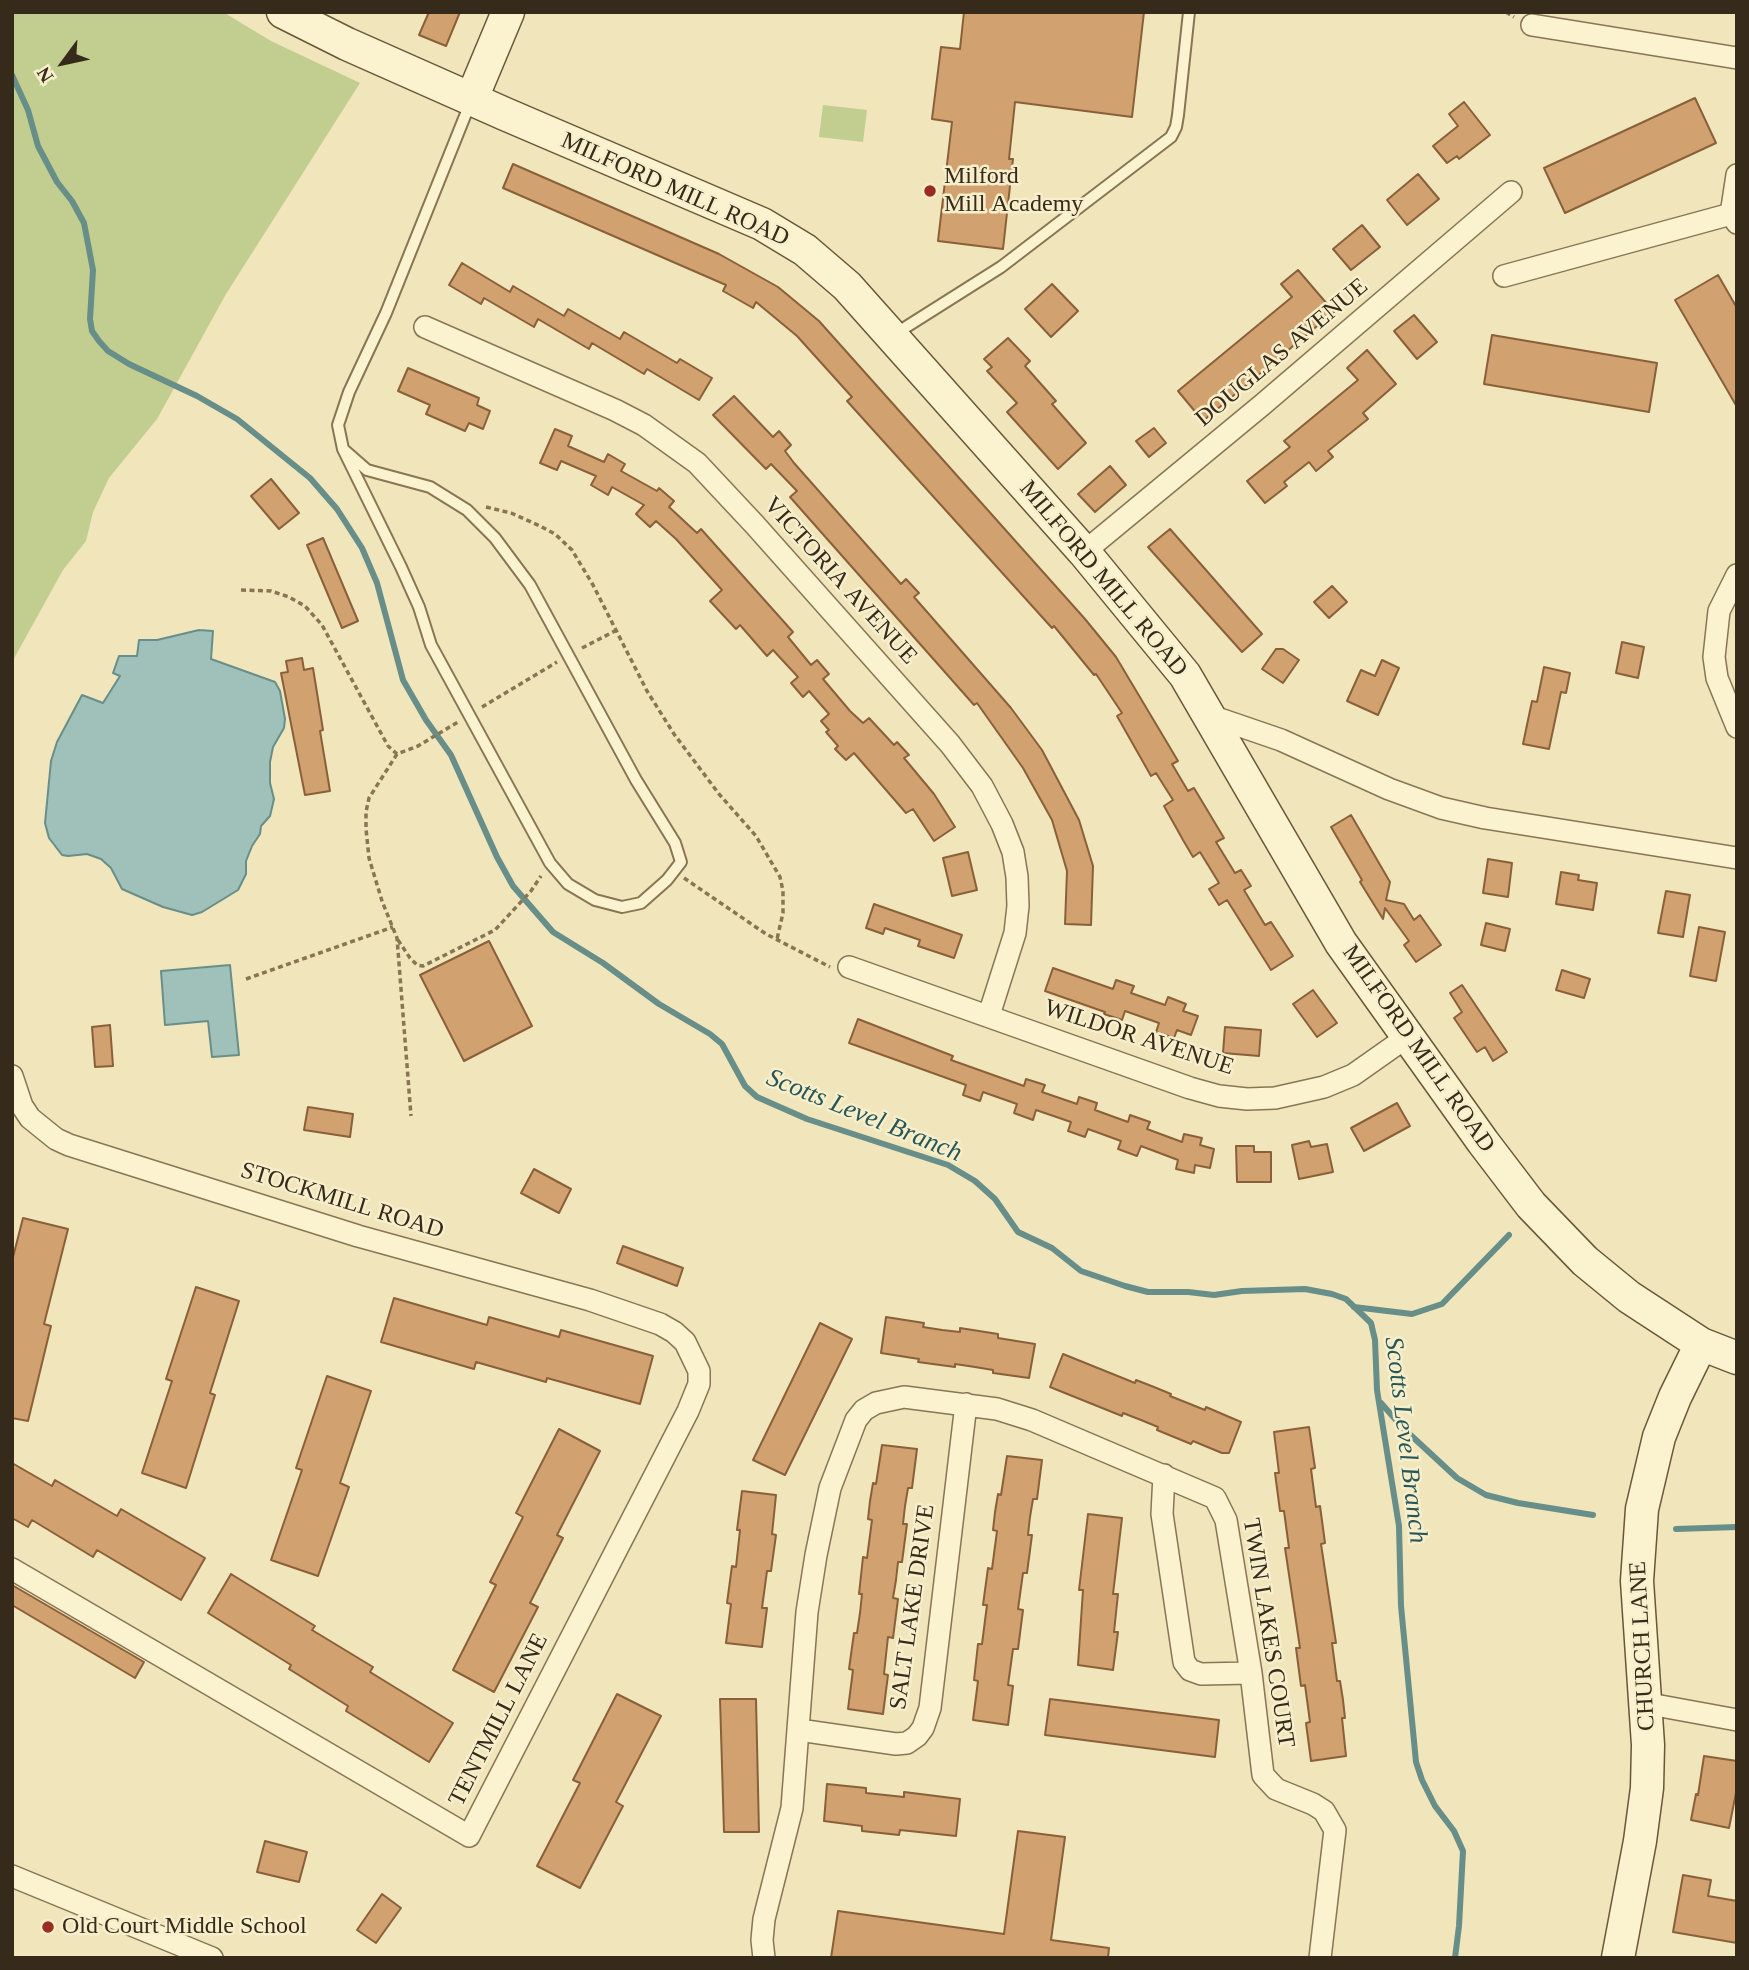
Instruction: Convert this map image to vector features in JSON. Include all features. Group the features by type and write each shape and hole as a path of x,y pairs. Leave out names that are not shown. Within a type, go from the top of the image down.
{"main road":[{"name":"MILFORD MILL ROAD","path":"283,12 347,44 762,224 805,250 847,286 1084,552 1185,675 1341,943 1499,1163 1558,1236 1618,1288 1701,1343 1737,1358"},
{"path":"472,98 508,12"},
{"name":"CHURCH LANE","path":"1618,1958 1640,1842 1647,1788 1648,1745 1637,1581 1642,1509 1659,1437 1701,1343"}],"street":[{"path":"1532,25 1737,58"},
{"path":"1504,276 1734,219 1737,175"},
{"name":"DOUGLAS AVENUE","path":"1084,552 1262,405 1511,192"},
{"name":"VICTORIA AVENUE","path":"425,327 615,410 644,425 697,463 950,744 982,786 1002,824 1013,852 1017,877 1015,933 989,1015"},
{"path":"1737,575 1719,611 1714,657 1717,678 1737,727"},
{"path":"1211,716 1281,740 1389,789 1441,808 1485,818 1737,858"},
{"name":"WILDOR AVENUE","path":"849,967 1219,1096 1275,1098 1324,1087 1353,1075 1407,1037"},
{"name":"STOCKMILL ROAD","path":"12,1076 22,1106 30,1118 56,1139 69,1145 358,1236 590,1300 660,1324 685,1342"},
{"name":"TENTMILL LANE","path":"12,1569 469,1836 688,1411 699,1384 699,1371 685,1342"},
{"name":"TWIN LAKES COURT","path":"764,1958 764,1919 792,1808 807,1612 830,1488 856,1420 864,1410 904,1397 997,1409 1032,1420 1215,1498 1226,1520 1251,1672 1263,1775 1276,1789 1324,1811 1335,1830 1320,1958"},
{"name":"SALT LAKE DRIVE","path":"799,1730 896,1744 907,1743 923,1728 930,1708 965,1404"},
{"path":"1164,1475 1163,1514 1184,1662 1190,1670 1201,1674 1251,1672"},
{"path":"1644,1703 1737,1720"},
{"path":"12,1876 212,1958"}],"lane":[{"path":"892,335 1001,267 1171,137 1176,127 1189,12"},
{"path":"344,449 368,470 430,486 467,510 495,538 530,585 636,780 675,843 681,862 641,903 622,907 595,900 568,884 550,863 432,645 419,607 344,449 338,425 349,392 386,313 472,98"}],"path":[{"path":"467,510 489,507 511,513 555,534 572,550 674,734 702,773 756,836 780,877 783,913 777,939"},
{"path":"241,590 271,591 304,606 322,625 388,746 397,754"},
{"path":"531,891 495,930 424,966 417,965 397,938 369,858 366,813 369,798 397,754 425,742 567,656 615,631"},
{"path":"674,872 777,939 827,967 849,967"},
{"path":"246,979 393,928"},
{"path":"397,938 411,1116"}],"green space":[{"path":"12,12 223,12 271,41 360,83 226,294 157,419 109,478 93,512 86,541 63,570 12,662"},
{"path":"823,105 867,110 863,142 819,137"}],"water":[{"path":"199,630 213,631 211,659 275,682 280,691 285,719 284,728 273,747 270,762 270,783 274,799 270,816 261,826 260,834 252,846 246,861 246,874 238,890 202,912 192,915 163,907 122,889 111,868 101,859 87,854 62,855 49,838 45,823 51,761 57,742 82,695 103,703 120,676 113,673 119,656 137,656 139,640 157,640"},
{"path":"230,965 239,1055 212,1057 208,1021 165,1025 161,971"}],"building":[{"path":"429,12 460,12 446,46 419,35"},
{"path":"964,12 1144,12 1132,117 1015,102 1009,159 1013,159 1003,249 938,241 952,122 932,119 941,47 960,49"},
{"path":"1695,98 1716,143 1565,213 1544,168"},
{"path":"1464,102 1490,135 1459,159 1457,156 1447,163 1433,146 1458,126 1449,114"},
{"path":"513,164 719,254 778,287 819,321 1116,657 1178,761 1172,764 1188,791 1194,788 1224,838 1216,842 1235,873 1241,870 1251,886 1244,890 1265,925 1271,922 1293,956 1271,970 1227,900 1219,905 1209,889 1219,883 1200,852 1193,857 1164,806 1173,800 1156,773 1151,776 1117,716 1122,713 1096,674 1094,675 1054,626 1052,628 847,401 852,397 797,336 756,302 753,308 723,291 726,285 503,188"},
{"path":"1418,174 1439,199 1407,225 1387,200"},
{"path":"1362,225 1380,247 1351,270 1333,249"},
{"path":"462,263 510,292 513,286 564,316 568,309 620,339 624,332 677,363 680,359 712,378 699,400 647,369 644,374 592,343 589,349 538,319 534,327 484,298 481,304 449,285"},
{"path":"1298,270 1334,312 1203,421 1178,391 1292,297 1281,284"},
{"path":"1718,275 1737,308 1737,407 1675,300"},
{"path":"1052,284 1078,311 1051,337 1025,309"},
{"path":"1414,315 1437,342 1417,359 1394,331"},
{"path":"1492,335 1657,363 1649,412 1484,384"},
{"path":"1008,338 1030,361 1025,366 1056,401 1052,404 1086,443 1058,469 1007,412 1017,403 987,371 992,367 984,359"},
{"path":"1367,350 1396,384 1363,413 1368,419 1328,451 1333,457 1316,471 1309,462 1284,482 1287,486 1265,503 1247,481 1290,447 1284,441 1358,380 1347,368"},
{"path":"408,368 479,398 477,405 490,411 483,429 469,423 465,431 426,414 430,405 398,391"},
{"path":"734,396 773,437 779,431 791,445 785,451 794,463 901,584 906,579 919,593 914,597 1011,708 1042,750 1079,820 1093,866 1091,925 1065,924 1067,871 1052,820 1023,768 977,703 974,705 790,497 797,491 771,464 766,469 713,415"},
{"path":"1154,428 1166,443 1149,457 1136,441"},
{"path":"555,429 572,436 568,446 604,462 608,454 625,464 621,471 657,491 659,488 674,501 669,507 697,533 701,529 793,632 788,637 811,665 817,660 829,674 823,679 850,711 863,723 869,718 894,745 897,742 909,755 904,758 934,794 955,827 934,841 913,809 906,813 854,753 846,760 835,749 838,746 821,721 829,714 809,691 803,697 791,683 798,677 773,650 767,656 740,625 736,629 710,601 722,590 656,521 650,527 636,514 644,505 612,487 608,495 591,485 596,476 561,461 557,470 540,463"},
{"path":"1110,466 1126,485 1095,512 1078,494"},
{"path":"271,479 299,513 279,529 251,496"},
{"path":"1170,529 1262,634 1242,652 1148,547"},
{"path":"323,538 358,621 342,628 307,545"},
{"path":"1332,586 1347,602 1329,618 1314,602"},
{"path":"1622,642 1644,647 1638,678 1616,673"},
{"path":"1276,649 1283,649 1299,660 1283,683 1262,669"},
{"path":"302,658 304,670 313,668 330,791 305,795 281,673 288,672 286,661"},
{"path":"1382,660 1399,668 1378,715 1347,701 1361,670 1375,676"},
{"path":"1544,667 1570,673 1566,693 1561,692 1549,749 1523,744 1532,701 1537,702"},
{"path":"1351,815 1390,882 1386,900 1404,904 1414,920 1420,915 1441,945 1416,962 1404,945 1409,941 1385,908 1383,919 1331,827"},
{"path":"968,852 977,890 952,896 943,858"},
{"path":"1488,859 1512,863 1508,897 1483,893"},
{"path":"1561,872 1579,875 1578,880 1597,883 1593,910 1556,904"},
{"path":"1666,891 1690,895 1683,937 1658,933"},
{"path":"874,904 962,935 954,958 918,946 920,940 885,928 883,934 866,928"},
{"path":"1486,923 1510,929 1505,951 1481,945"},
{"path":"1699,927 1725,932 1716,981 1690,976"},
{"path":"489,941 532,1026 464,1061 420,975"},
{"path":"1053,968 1113,989 1116,980 1134,986 1131,993 1165,1005 1168,997 1186,1004 1183,1011 1198,1016 1191,1035 1177,1030 1174,1038 1156,1032 1159,1023 1125,1011 1122,1020 1045,991"},
{"path":"1562,970 1590,979 1584,998 1556,990"},
{"path":"1462,985 1507,1052 1493,1061 1485,1047 1477,1052 1454,1018 1462,1012 1450,993"},
{"path":"1313,990 1337,1023 1317,1037 1293,1004"},
{"path":"858,1019 953,1056 951,1060 1024,1086 1026,1079 1045,1085 1042,1092 1077,1104 1079,1097 1097,1103 1095,1110 1128,1122 1130,1115 1150,1122 1147,1129 1182,1142 1184,1134 1202,1138 1200,1145 1214,1149 1210,1168 1195,1165 1194,1173 1176,1169 1178,1160 1141,1146 1137,1156 1118,1149 1121,1141 1088,1129 1085,1137 1068,1131 1071,1122 1036,1110 1033,1120 1014,1113 1017,1104 983,1092 980,1101 963,1095 966,1085 849,1043"},
{"path":"110,1025 113,1066 95,1067 92,1027"},
{"path":"1225,1027 1261,1030 1259,1056 1223,1053"},
{"path":"1397,1103 1410,1126 1364,1151 1351,1128"},
{"path":"308,1107 353,1114 350,1137 304,1130"},
{"path":"1309,1141 1311,1147 1327,1144 1333,1172 1299,1179 1292,1145"},
{"path":"1236,1146 1254,1146 1254,1152 1271,1152 1271,1182 1237,1182"},
{"path":"534,1169 571,1189 559,1213 521,1193"},
{"path":"23,1218 68,1229 44,1324 51,1326 28,1421 12,1418 12,1261"},
{"path":"623,1246 683,1268 677,1286 617,1263"},
{"path":"196,1287 239,1301 210,1393 215,1395 186,1488 142,1473 172,1381 166,1379"},
{"path":"394,1298 487,1325 489,1317 559,1337 561,1330 653,1356 640,1404 547,1378 546,1382 476,1362 474,1369 381,1342"},
{"path":"886,1317 924,1323 923,1327 960,1332 960,1328 998,1334 998,1338 1035,1344 1029,1378 955,1364 955,1367 918,1362 919,1359 881,1353"},
{"path":"820,1323 852,1339 785,1475 753,1460"},
{"path":"1063,1354 1241,1422 1229,1453 1222,1453 1193,1441 1191,1444 1141,1420 1123,1413 1122,1416 1050,1387"},
{"path":"327,1376 371,1391 340,1483 349,1487 318,1576 271,1560 302,1470 296,1468"},
{"path":"1309,1427 1315,1468 1311,1469 1316,1507 1320,1506 1325,1543 1321,1544 1336,1643 1332,1643 1337,1681 1340,1681 1343,1700 1346,1756 1311,1761 1306,1723 1310,1722 1305,1685 1301,1686 1296,1648 1300,1648 1285,1548 1289,1548 1275,1473 1279,1473 1274,1432"},
{"path":"559,1429 600,1451 557,1535 563,1538 530,1603 538,1607 494,1692 453,1670 496,1585 490,1582 523,1517 516,1513"},
{"path":"882,1445 917,1449 912,1488 908,1488 905,1506 903,1524 907,1524 902,1562 898,1562 893,1598 898,1599 893,1638 888,1637 884,1674 888,1675 883,1714 848,1709 853,1670 849,1669 860,1613 863,1557 867,1558 872,1520 868,1519 870,1501 873,1483 876,1484"},
{"path":"1007,1456 1042,1460 1037,1499 1033,1499 1030,1517 1028,1535 1032,1535 1027,1573 1023,1573 1018,1609 1023,1610 1018,1649 1013,1649 1008,1685 1013,1686 1008,1725 973,1720 978,1681 974,1680 978,1644 982,1644 987,1605 983,1605 988,1568 992,1569 997,1531 993,1530 995,1512 998,1494 1001,1495"},
{"path":"12,1463 52,1486 55,1480 117,1516 121,1509 205,1558 181,1600 97,1550 93,1557 32,1520 28,1527 12,1518"},
{"path":"742,1491 776,1495 772,1534 776,1535 762,1608 767,1608 762,1647 726,1643 731,1604 727,1603 732,1566 736,1567"},
{"path":"1088,1514 1122,1518 1113,1594 1118,1594 1114,1632 1118,1632 1113,1670 1078,1665 1083,1590 1079,1590"},
{"path":"231,1574 315,1626 312,1630 373,1667 370,1672 453,1723 429,1762 346,1711 348,1706 289,1669 291,1665 208,1613"},
{"path":"12,1585 144,1662 135,1678 12,1605"},
{"path":"617,1694 661,1716 616,1802 623,1806 580,1888 537,1866 580,1783 573,1780"},
{"path":"720,1699 756,1699 759,1832 724,1832"},
{"path":"1050,1699 1219,1720 1215,1757 1045,1735"},
{"path":"1704,1756 1737,1761 1737,1788 1729,1828 1691,1820"},
{"path":"827,1784 866,1788 866,1793 904,1797 904,1792 960,1799 956,1836 900,1830 899,1835 862,1831 862,1826 824,1821"},
{"path":"1018,1831 1065,1837 1051,1940 1109,1948 1108,1958 831,1958 838,1911 1004,1934"},
{"path":"265,1841 307,1852 299,1882 257,1872"},
{"path":"1683,1875 1711,1880 1708,1896 1737,1901 1737,1943 1673,1932"},
{"path":"382,1894 401,1908 376,1943 357,1930"}],"waterway":[{"name":"Scotts Level Branch","path":"12,75 28,110 38,146 57,182 84,223 93,270 90,319 92,331 108,351 129,364 197,396 237,419 310,478 337,509 362,548 377,583 403,680 426,720 451,755 513,886 553,932 603,963 659,1004 710,1034 722,1044 745,1086 757,1097 807,1119 948,1165 975,1181 995,1199 1018,1232 1052,1248 1081,1271 1148,1292 1214,1295 1242,1291 1305,1289 1346,1299 1371,1323 1375,1340 1377,1390 1399,1526 1401,1606 1416,1762 1435,1806 1454,1831 1463,1851 1455,1958"},
{"path":"1354,1307 1412,1314 1442,1304 1509,1235"},
{"path":"1381,1403 1403,1428 1457,1478 1486,1495 1593,1515"},
{"path":"1676,1529 1737,1527"}],"place":[{"name":"Milford Mill Academy","path":"930,191"},
{"name":"Old Court Middle School","path":"48,1927"}]}
